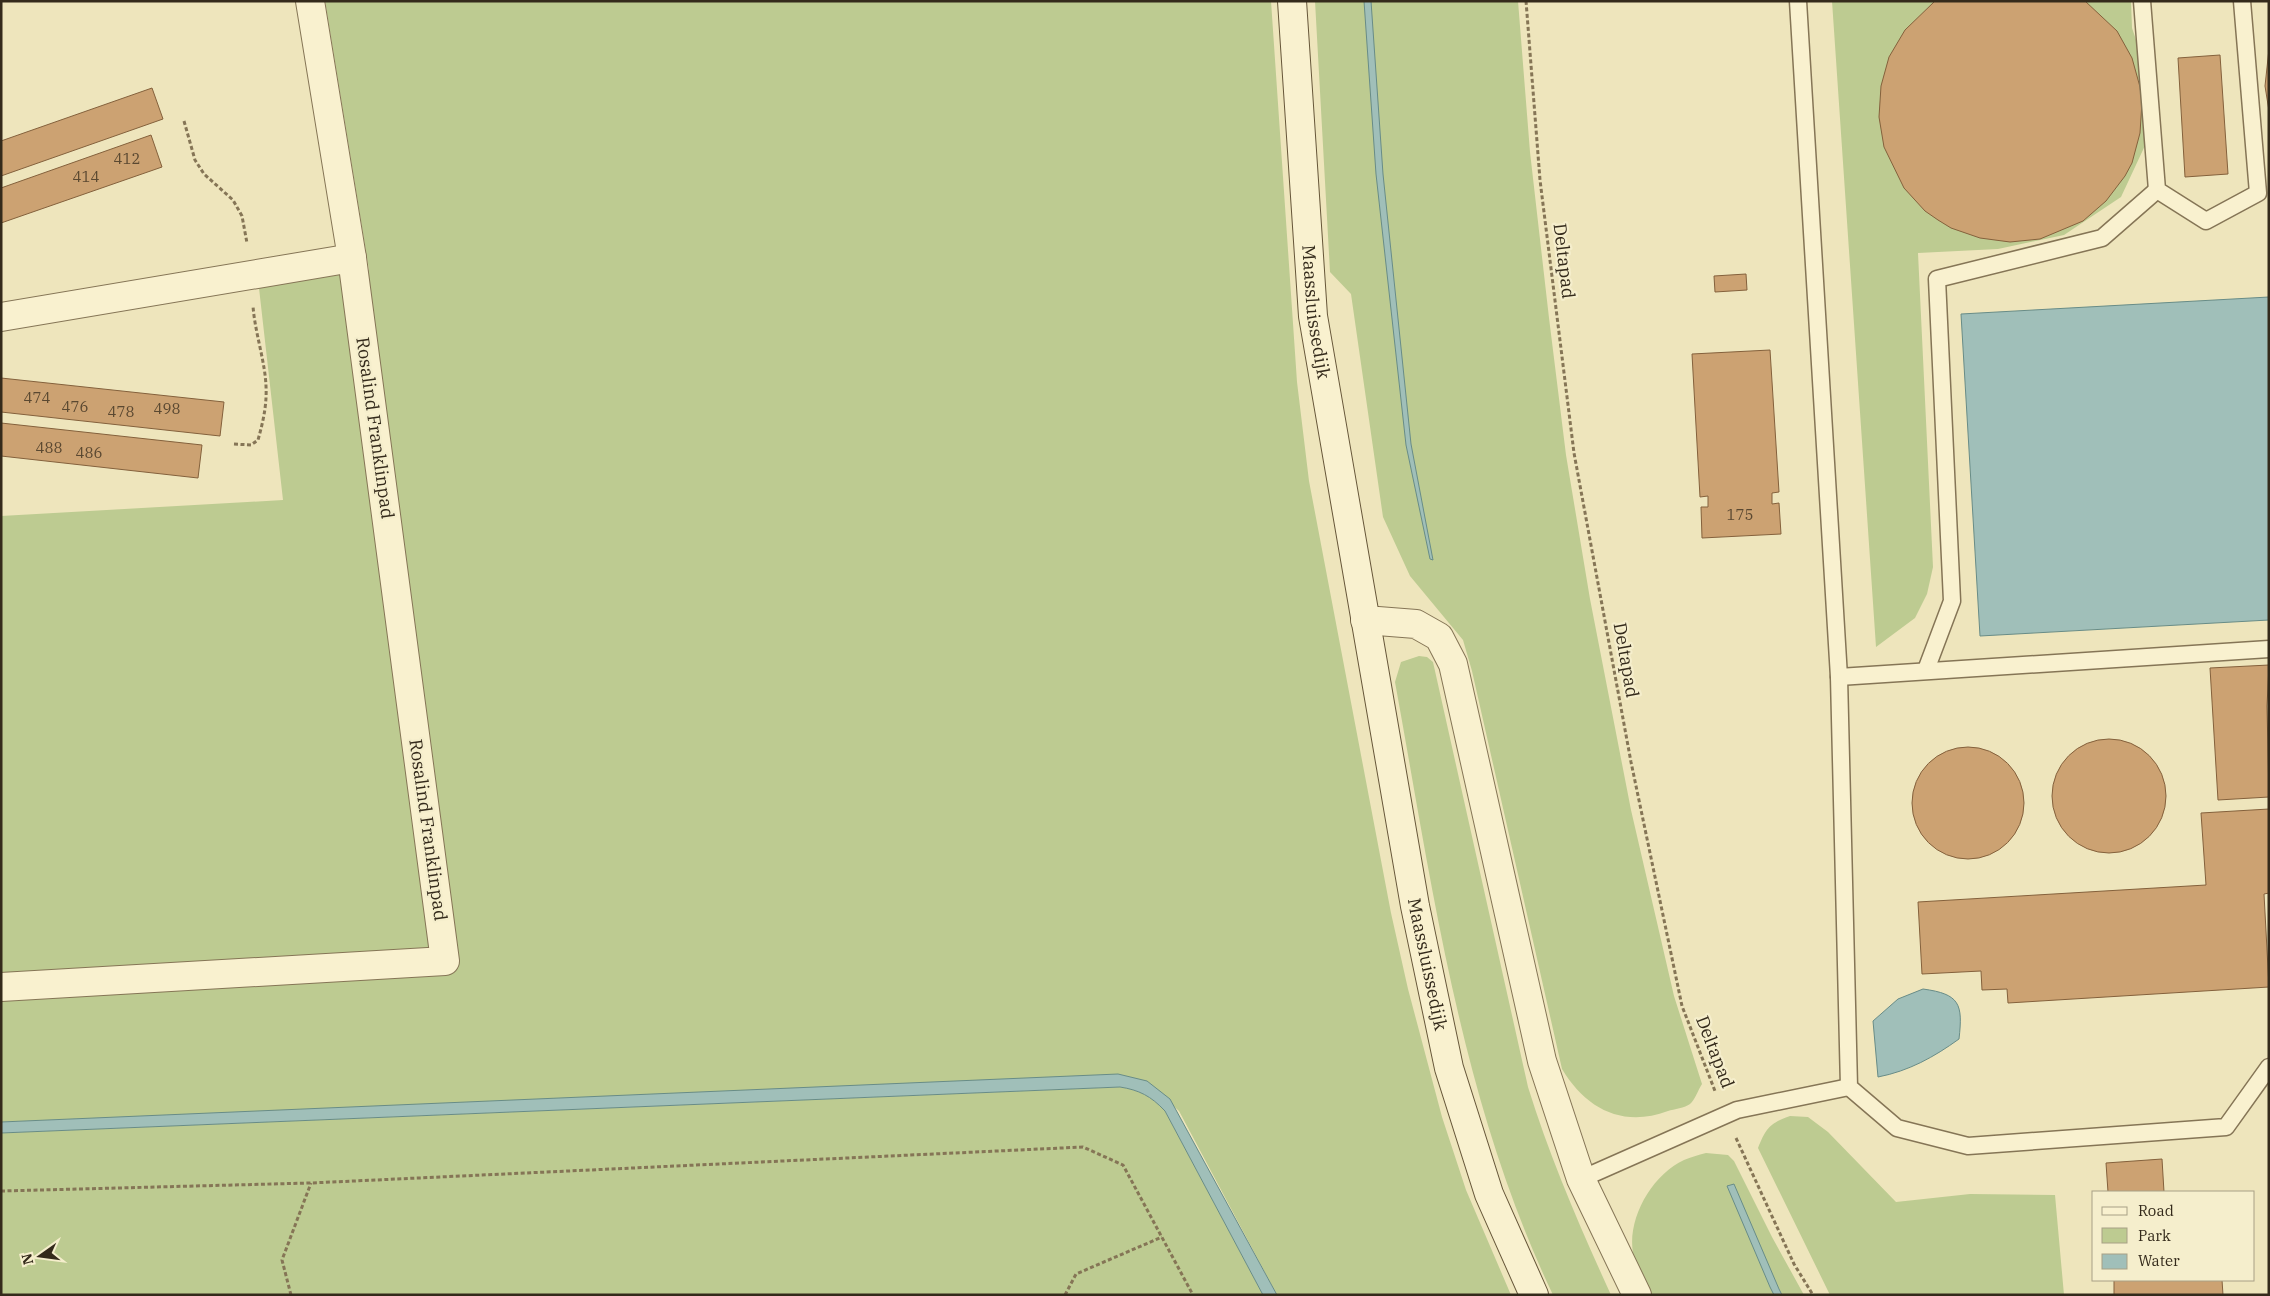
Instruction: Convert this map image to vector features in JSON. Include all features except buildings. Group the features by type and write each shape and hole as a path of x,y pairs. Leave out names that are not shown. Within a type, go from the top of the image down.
{"street":[{"name":"Rosalind Franklinpad","path":"1,987 445,961 352,258 310,1"},
{"name":"Maassluissedijk","path":"1292,1 1313,316 1415,906 1449,1068 1489,1194 1534,1295"},
{"path":"1,317 352,258"},
{"path":"1365,620 1416,624 1439,637 1453,664 1542,1061 1581,1179 1637,1295"}],"lane":[{"path":"1798,1 1840,677 1849,1087 1897,1128 1968,1146 2226,1127 2269,1067"},
{"path":"2142,1 2157,190"},
{"path":"2157,190 2206,221 2264,195 2242,1"},
{"path":"1926,670 1952,601 1937,279 2102,238 2157,190"},
{"path":"1840,677 2269,648"},
{"path":"1581,1179 1731,1113 1849,1087"}],"path":[{"name":"Deltapad","path":"1526,1 1540,180 1574,453 1631,762 1682,1006 1731,1113 1794,1264 1813,1295"},
{"path":"1,1191 311,1183 1083,1147 1123,1165 1193,1295"},
{"path":"291,1295 282,1260 311,1183"},
{"path":"1065,1295 1076,1274 1162,1237"}],"green space":[{"path":"325,1 1271,1 1297,382 1309,481 1391,913 1408,989 1442,1117 1466,1190 1511,1295 1277,1295 1179,1111 1147,1081 1,1122 1,516 283,500 259,288 369,270"},
{"path":"1315,1 1518,1 1530,152 1566,455 1590,599 1631,810 1674,996 1702,1084 1692,1102 1685,1106 1652,1116 1621,1116 1594,1104 1582,1095 1562,1069 1472,671 1463,640 1410,576 1383,517 1351,294 1330,272"},
{"path":"1832,1 2131,1 2132,28 2151,84 2149,137 2121,197 2064,235 1998,249 1918,253 1933,567 1927,594 1915,618 1876,647"},
{"path":"1419,656 1427,657 1433,662 1528,1087 1566,1192 1611,1295 1553,1295 1521,1222 1495,1147 1473,1071 1437,916 1395,682 1401,662"},
{"path":"1120,1087 1144,1094 1165,1111 1263,1295 1,1295 1,1133"},
{"path":"1790,1116 1808,1117 1828,1132 1896,1202 1970,1194 2055,1195 2064,1295 1830,1295 1758,1148 1773,1124"},
{"path":"1706,1153 1728,1155 1734,1161 1772,1237 1804,1295 1782,1295 1728,1186 1774,1295 1651,1295 1638,1269 1633,1253 1632,1240 1638,1212 1652,1187 1672,1167 1684,1160"}],"water":[{"path":"1364,1 1371,1 1383,174 1411,444 1433,560 1430,559 1406,445 1376,174"},
{"path":"2269,297 2269,620 1980,636 1961,314"},
{"path":"1923,989 1945,994 1956,1003 1960,1017 1959,1039 1921,1062 1900,1071 1878,1077 1873,1021 1898,999"},
{"path":"1118,1074 1147,1081 1170,1099 1277,1295 1263,1295 1165,1111 1144,1094 1120,1087 1,1133 1,1122"},
{"path":"1734,1184 1782,1295 1774,1295 1770,1287 1727,1186"}]}
